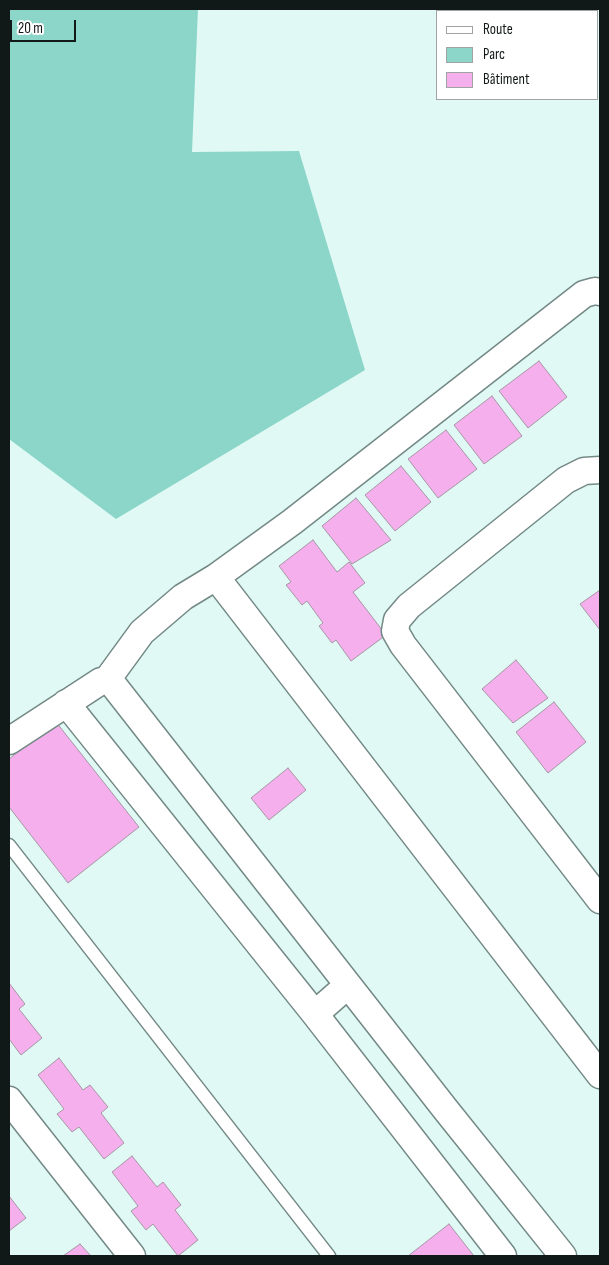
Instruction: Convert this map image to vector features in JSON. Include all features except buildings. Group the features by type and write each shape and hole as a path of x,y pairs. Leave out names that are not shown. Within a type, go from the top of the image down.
{"street":[{"path":"107,680 142,632 183,597 216,577 292,522 584,294 595,291 600,292"},
{"path":"600,470 584,471 566,480 409,606 397,620 395,631 403,645 600,900"},
{"path":"216,577 600,1076"},
{"path":"9,741 100,681 107,680 111,682 446,1110 563,1256"},
{"path":"66,704 315,1014 502,1256"},
{"path":"315,1014 348,985"},
{"path":"9,1100 132,1256"}],"lane":[{"path":"9,845 329,1256"}],"green space":[{"path":"9,9 198,9 192,152 299,151 365,370 116,519 9,439"}]}
